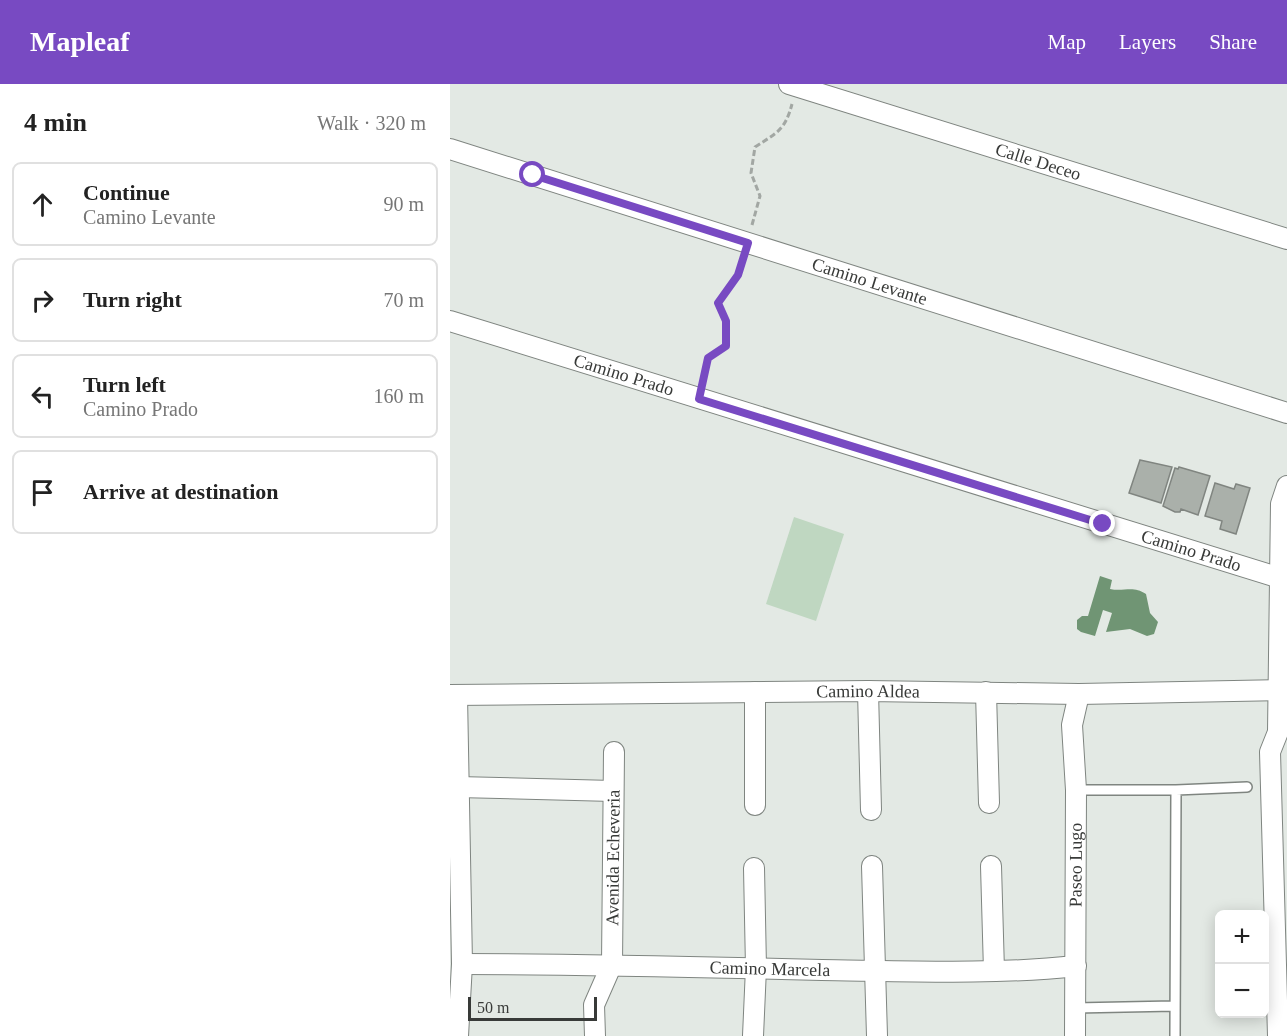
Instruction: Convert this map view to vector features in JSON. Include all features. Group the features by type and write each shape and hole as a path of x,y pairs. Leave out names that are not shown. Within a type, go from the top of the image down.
{"street":[{"name":"Calle Deceo","path":"793,85 1287,239"},
{"name":"Camino Levante","path":"450,149 1287,413"},
{"name":"Camino Prado","path":"450,321 1280,578"},
{"path":"1278,1036 1279,843 1270,752 1283,738 1281,504 1287,486"},
{"name":"Camino Aldea","path":"454,695 868,691 1079,694 1283,690"},
{"path":"868,691 870,810"},
{"path":"754,805 755,692"},
{"path":"986,692 989,803"},
{"name":"Paseo Lugo","path":"1075,1036 1076,790 1072,725 1079,694"},
{"path":"454,695 462,964 458,1036"},
{"name":"Avenida Echeveria","path":"612,964 614,752"},
{"path":"457,787 614,791"},
{"path":"872,866 876,1036"},
{"path":"991,866 994,971"},
{"path":"753,1036 756,968 754,868"},
{"name":"Camino Marcela","path":"462,964 612,964 874,971 994,971 1076,966"},
{"path":"595,1036 594,1005 612,964"}],"lane":[{"path":"1076,790 1247,787"},
{"path":"1175,1036 1176,790"},
{"path":"1075,1008 1174,1006"}],"path":[{"path":"699,399 708,358 726,346 726,321 718,303 738,275 760,196 751,172 755,147 780,131 788,117 793,85"}],"shaded area":[{"path":"794,517 844,534 816,621 766,604"},
{"path":"1100,576 1112,580 1110,589 1133,589 1146,594 1150,613 1158,622 1154,634 1147,636 1130,629 1106,632 1112,613 1103,610 1095,636 1077,629 1077,620 1082,616 1088,616"}],"building":[{"path":"1140,460 1172,467 1161,503 1129,493"},
{"path":"1179,467 1210,476 1198,515 1181,509 1180,512 1175,512 1163,506 1175,468"},
{"path":"1215,483 1234,489 1236,484 1250,488 1236,534 1220,529 1222,521 1205,516"}],"route":[{"path":"533,175 748,243 738,275 718,303 726,321 726,346 708,358 699,399 1103,524"}]}
